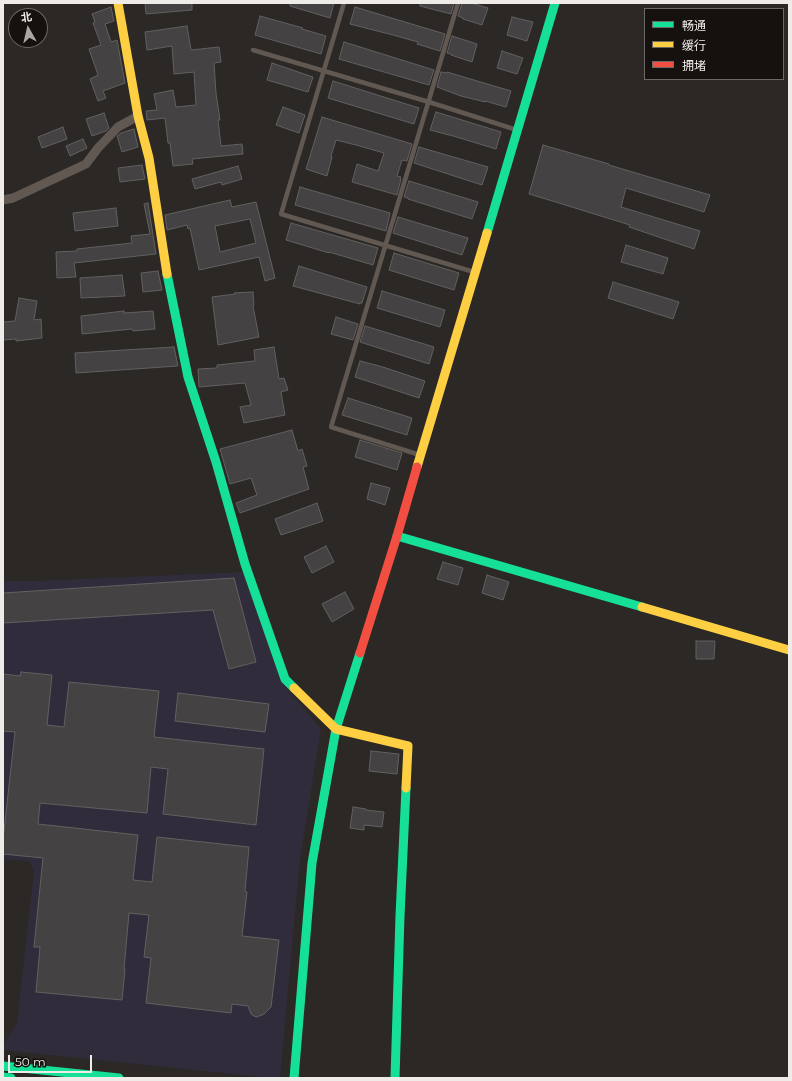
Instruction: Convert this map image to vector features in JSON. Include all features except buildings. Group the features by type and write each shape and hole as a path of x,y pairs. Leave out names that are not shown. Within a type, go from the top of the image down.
{"street":[{"path":"118,3 138,116 150,158 166,272 188,377 216,462 245,564 285,679 336,729 408,746 400,916 395,1078"},
{"path":"294,1078 312,863 336,729 398,536 555,3"},
{"path":"3,200 13,198 86,164 98,148 118,127 138,116"},
{"path":"398,536 789,650"},
{"path":"3,1066 119,1078"},
{"path":"3,1077 11,1078"}],"lane":[{"path":"344,3 281,214 476,273"},
{"path":"421,456 331,427 458,3"},
{"path":"252,50 518,130"}],"shaded area":[{"path":"245,572 280,680 321,729 300,859 280,1078 3,1050 3,1045 17,1023 34,870 29,861 3,859 3,581 36,581"}],"traffic: fast":[{"path":"487,233 555,3"},
{"path":"167,274 188,377 216,462 245,564 285,679 294,688"},
{"path":"397,536 642,607"},
{"path":"294,1078 312,863 336,729 360,653"},
{"path":"395,1078 406,788"},
{"path":"3,1066 119,1078"},
{"path":"3,1077 11,1078"}],"traffic: slow":[{"path":"118,3 138,116 149,158 167,274"},
{"path":"417,467 487,233"},
{"path":"642,607 789,650"},
{"path":"294,688 336,729 408,746 406,788"}],"traffic: jam":[{"path":"360,653 417,467"}]}
